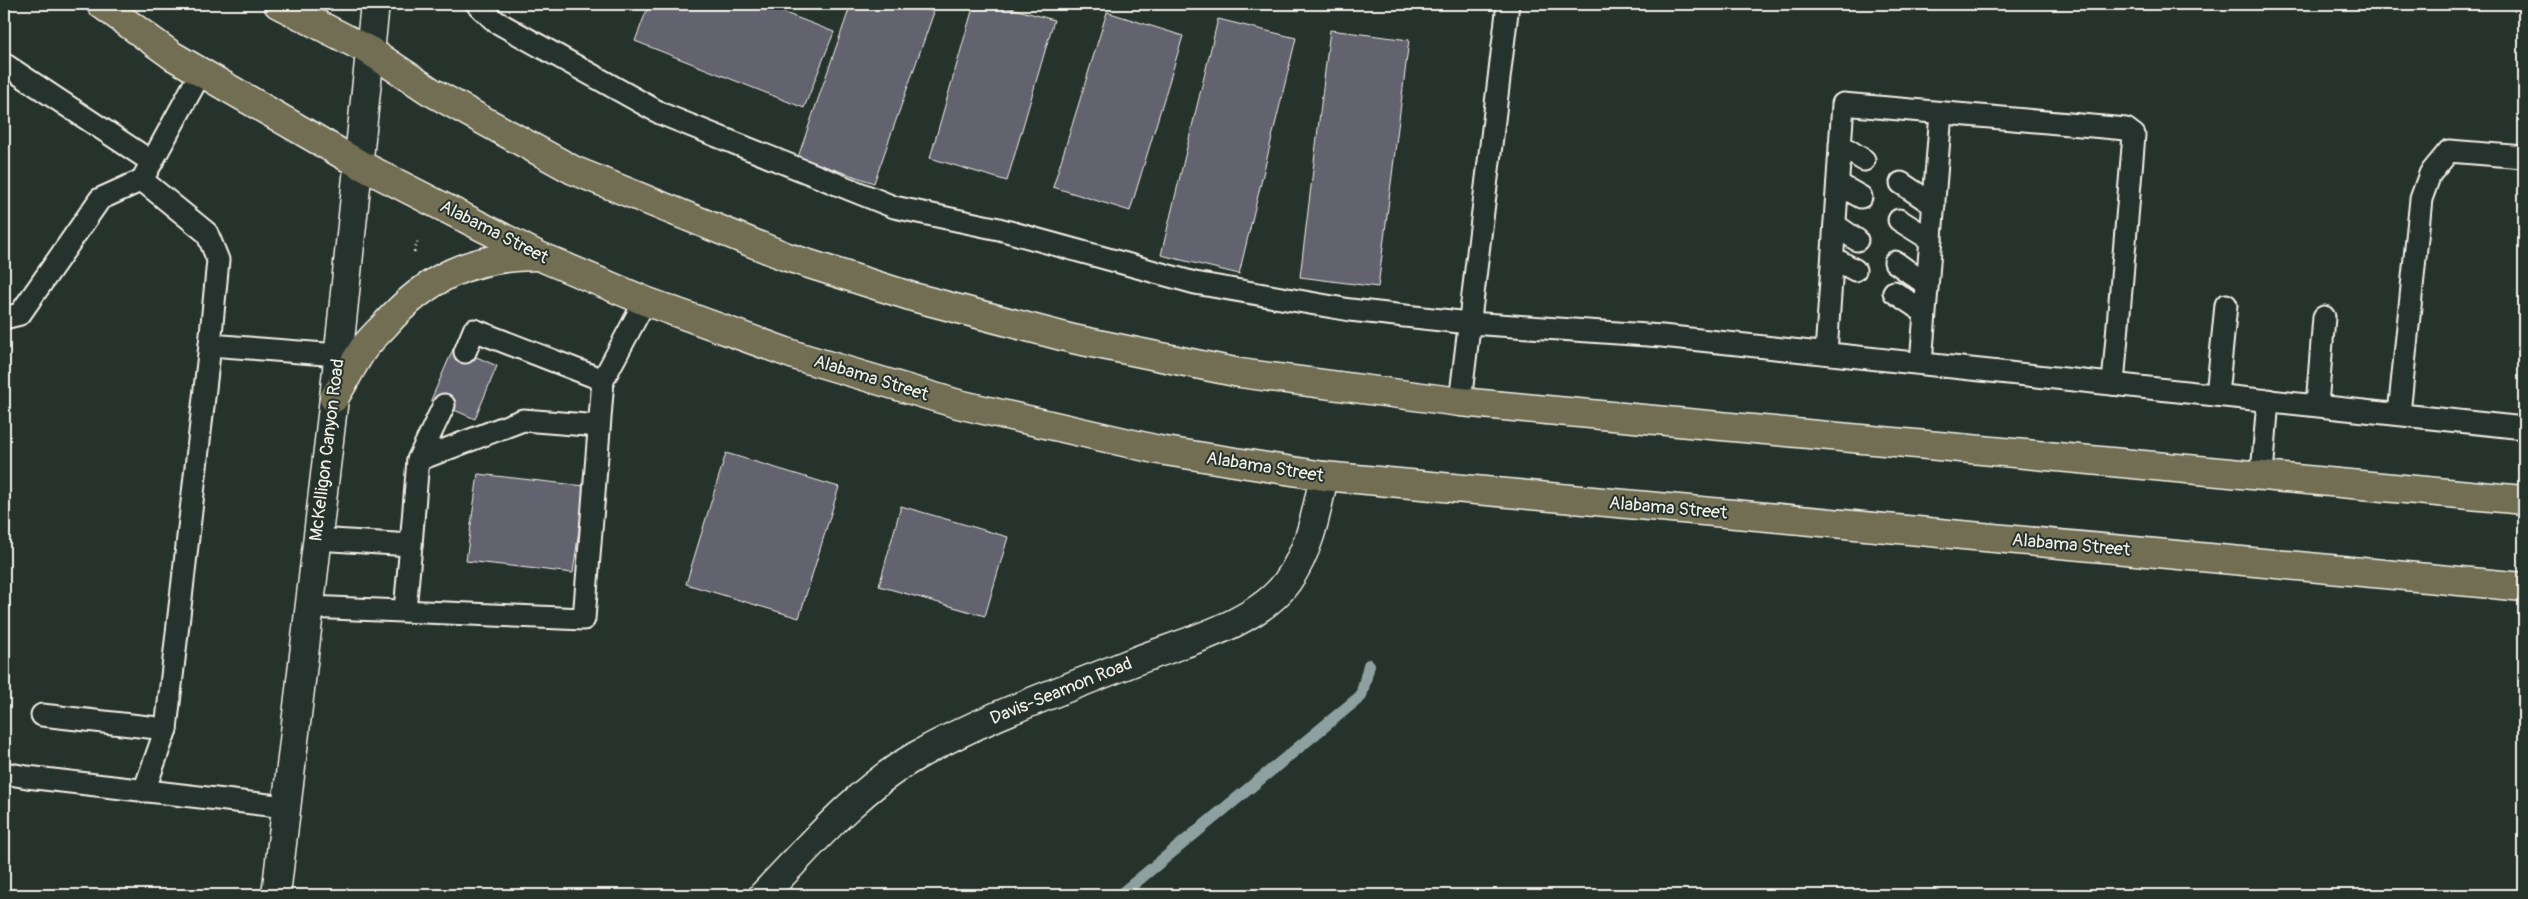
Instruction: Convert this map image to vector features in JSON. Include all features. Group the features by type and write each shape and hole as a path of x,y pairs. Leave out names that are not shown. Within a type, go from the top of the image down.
{"main road":[{"name":"Alabama Street","path":"101,4 173,56 358,164 540,256 645,301 800,357 958,404 1159,450 1324,476 2524,586"},
{"path":"278,4 370,51 430,91 573,170 787,257 913,297 1073,339 1240,373 1460,402 2262,474 2524,500"},
{"path":"334,398 364,348 397,311 430,283 469,265 510,256 540,256"}],"street":[{"name":"McKelligon Canyon Road","path":"276,895 334,398 375,4"},
{"name":"Davis-Seamon Road","path":"763,895 852,803 880,779 916,756 959,733 1013,710 1253,614 1270,601 1286,583 1301,560 1311,536 1324,476"}],"lane":[{"path":"477,4 495,22 662,114 894,207 999,229 1195,283 1350,310 1469,324 1662,336 2524,428"},
{"path":"1460,402 1500,87 1508,4"},
{"path":"4,64 147,171 207,233 218,260 166,729 144,791"},
{"path":"4,318 20,314 100,198 147,171 200,72"},
{"path":"1826,353 1843,104 2126,129 2134,134 2113,384"},
{"path":"1920,363 1941,112"},
{"path":"1840,145 1864,160"},
{"path":"2399,414 2421,199 2430,174 2449,152 2524,157"},
{"path":"1901,183 1934,205"},
{"path":"1838,184 1860,197"},
{"path":"1898,220 1931,240"},
{"path":"1835,225 1857,240"},
{"path":"1832,258 1855,270"},
{"path":"1895,262 1927,285"},
{"path":"1894,292 1924,312"},
{"path":"309,607 584,618 603,380 645,301"},
{"path":"2217,394 2226,305"},
{"path":"2317,405 2324,317"},
{"path":"465,352 474,330 603,380"},
{"path":"210,345 338,355"},
{"path":"2262,474 2268,400"},
{"path":"405,610 418,460 444,405"},
{"path":"418,460 523,420 599,426"},
{"path":"317,539 411,545"},
{"path":"42,715 166,729"},
{"path":"4,773 286,807"}],"building":[{"path":"649,4 762,4 834,32 804,108 635,41"},
{"path":"851,4 909,4 934,12 874,183 798,157"},
{"path":"974,4 996,4 1054,20 1007,181 930,158"},
{"path":"1107,12 1183,36 1130,211 1053,187"},
{"path":"1218,19 1296,38 1239,274 1161,255"},
{"path":"1330,30 1409,40 1378,287 1300,277"},
{"path":"454,347 497,366 475,419 431,400"},
{"path":"726,453 839,487 799,618 686,584"},
{"path":"478,474 585,486 573,573 466,561"},
{"path":"901,506 1008,537 985,616 879,586"}],"waterway":[{"path":"1120,895 1361,696 1369,665"}]}
